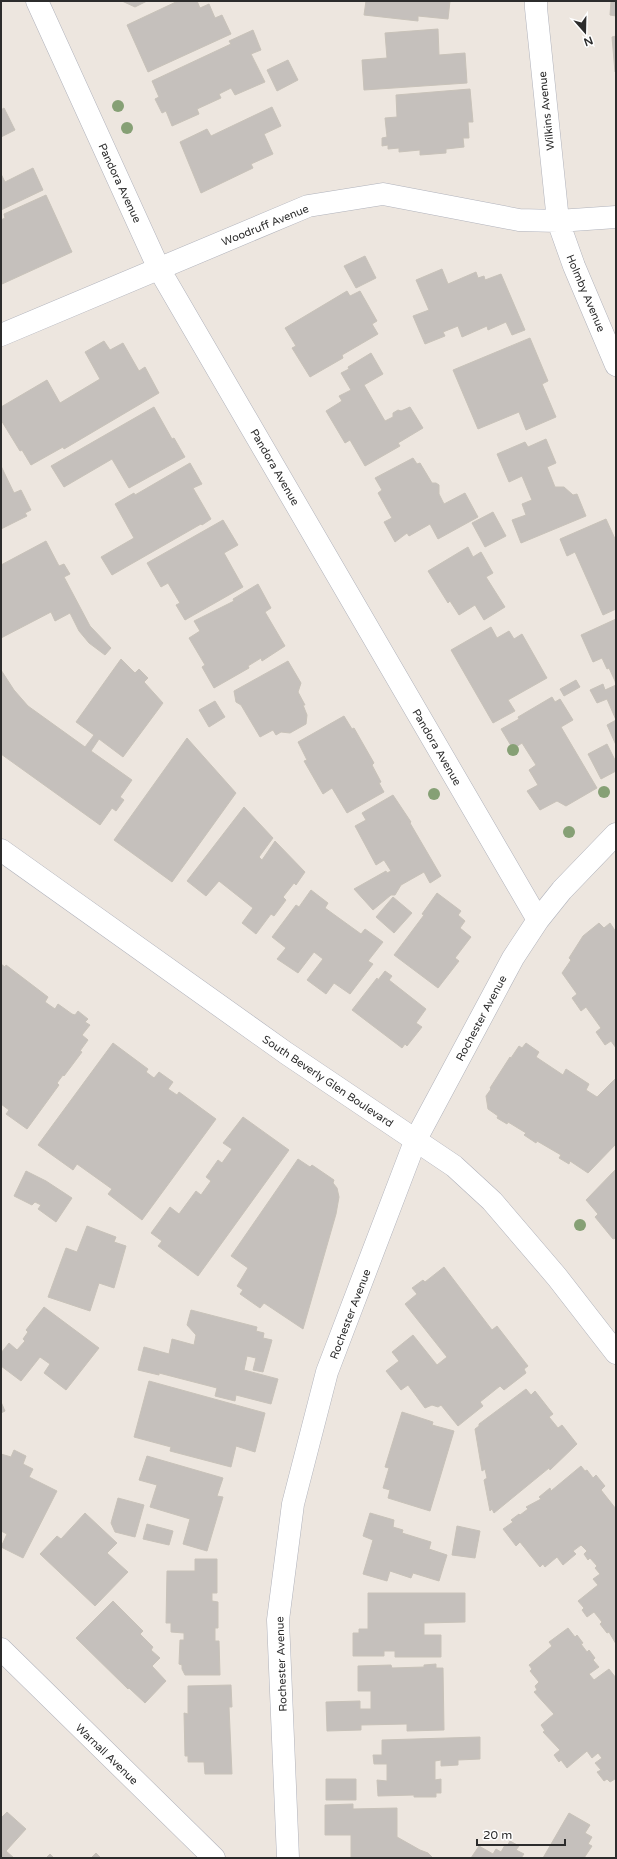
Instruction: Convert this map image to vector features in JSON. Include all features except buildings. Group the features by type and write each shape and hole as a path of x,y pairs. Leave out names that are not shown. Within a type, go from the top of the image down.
{"street":[{"name":"Pandora Avenue","path":"37,1 159,269 538,920"},
{"name":"Wilkins Avenue","path":"536,1 558,221"},
{"name":"Woodruff Avenue","path":"1,335 308,206 383,194 518,220 558,221 616,217"},
{"name":"Holmby Avenue","path":"558,221 574,266 616,365"},
{"name":"Rochester Avenue","path":"288,1858 278,1620 293,1504 327,1372 416,1139 513,958 538,920 562,890 616,834"},
{"name":"South Beverly Glen Boulevard","path":"1,850 286,1053 454,1166 492,1201 557,1277 616,1353"},
{"name":"Warnall Avenue","path":"1,1649 214,1858"}]}
